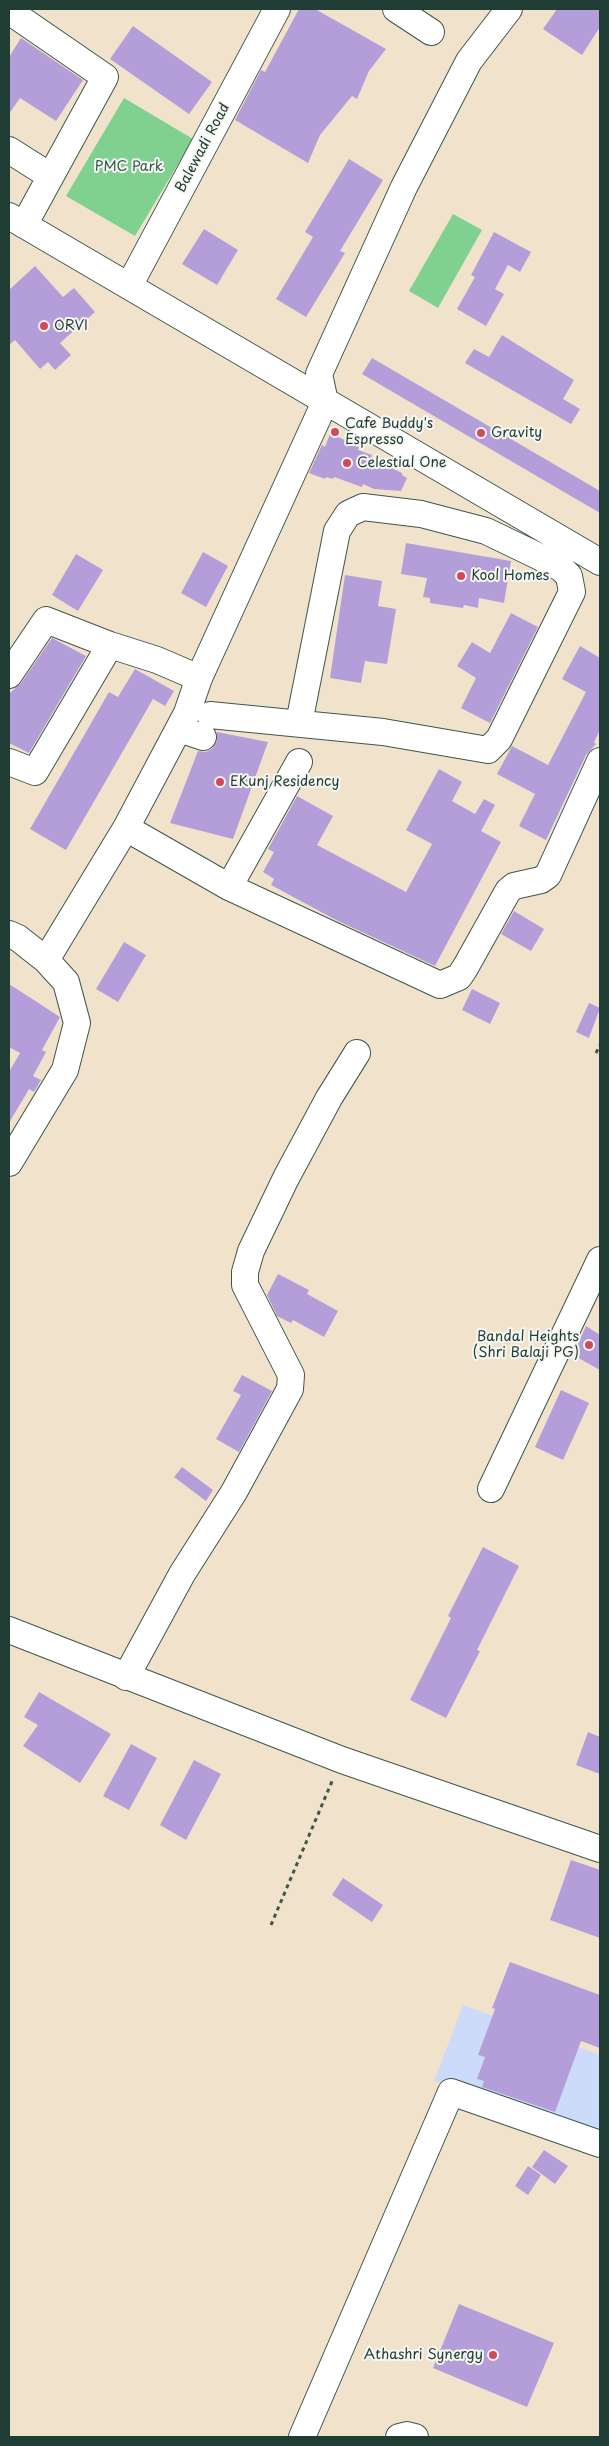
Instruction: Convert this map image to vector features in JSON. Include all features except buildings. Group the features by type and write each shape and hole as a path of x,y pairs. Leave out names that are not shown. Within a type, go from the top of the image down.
{"street":[{"name":"Balewadi Road","path":"129,286 277,9"},
{"path":"396,9 432,32"},
{"path":"46,960 126,828 179,729 187,712 198,678 325,402 319,374 404,187 469,61 509,9"},
{"path":"9,11 105,77 50,176 16,221 600,562"},
{"path":"9,150 50,176"},
{"path":"179,729 207,726 299,723 383,732 488,750 499,739 572,592 569,576 562,569 540,557 486,531 421,514 363,507 348,514 337,531 299,723"},
{"path":"9,675 46,620 110,645 157,660 198,678"},
{"path":"9,762 35,772 110,645"},
{"path":"229,887 299,762"},
{"path":"126,828 229,887 440,985 458,977 466,968 508,891 514,886 541,880 548,875 600,762"},
{"path":"9,934 18,938 46,960 66,982 77,1023 66,1070 9,1163"},
{"path":"126,1677 182,1574 234,1492 290,1389 291,1376 245,1285 245,1272 251,1251 286,1178 329,1098 357,1053"},
{"path":"492,1489 600,1260"},
{"path":"9,1630 342,1760 600,1849"},
{"path":"302,2437 451,2092 600,2144"},
{"path":"399,2437 407,2435 415,2437"}],"path":[{"path":"596,1053 600,1045"},
{"path":"271,1925 320,1805 342,1760"}],"shaded area":[{"path":"463,2005 600,2055 600,2139 434,2081"}],"green space":[{"name":"PMC Park","path":"124,98 193,139 135,236 66,196"},
{"path":"453,214 482,230 438,308 409,291"}],"place":[{"name":"ORVI","path":"44,326"},
{"name":"Cafe Buddy's Espresso","path":"335,432"},
{"name":"Gravity","path":"481,433"},
{"name":"Celestial One","path":"347,463"},
{"name":"Kool Homes","path":"461,576"},
{"name":"EKunj Residency","path":"220,782"},
{"name":"Bandal Heights (Shri Balaji PG)","path":"589,1345"},
{"name":"Athashri Synergy","path":"493,2355"}]}
